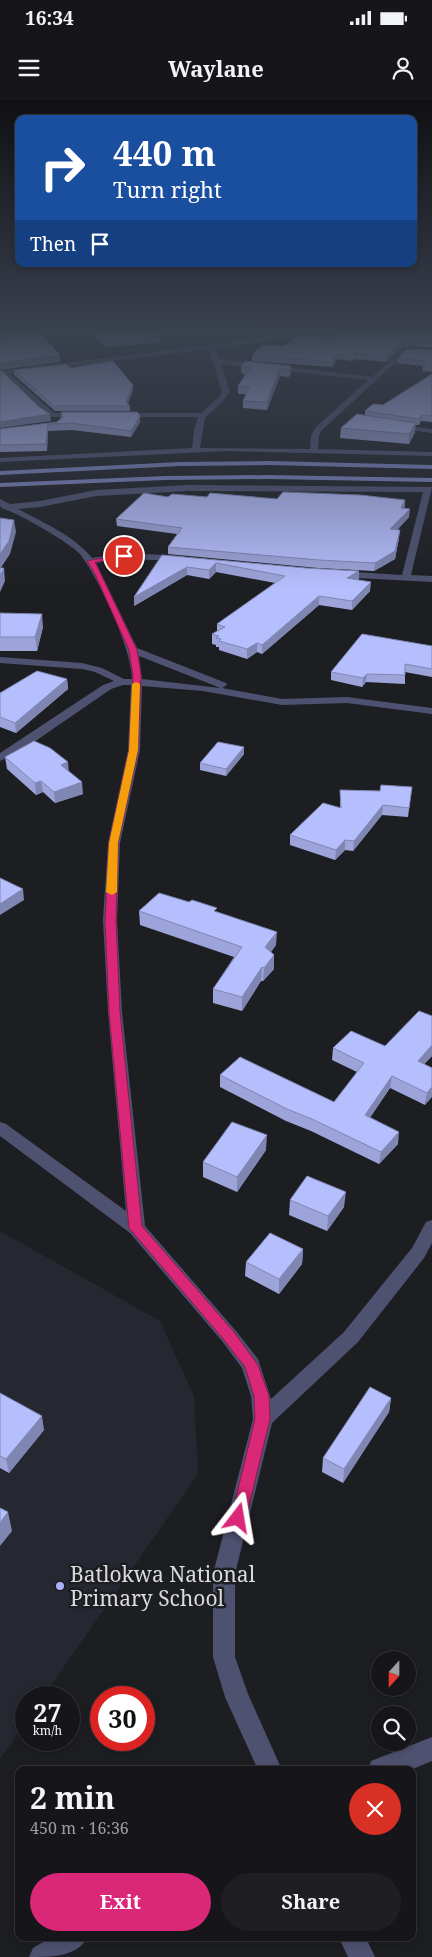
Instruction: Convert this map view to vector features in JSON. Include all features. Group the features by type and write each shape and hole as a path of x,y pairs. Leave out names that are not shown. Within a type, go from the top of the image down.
{"main road":[{"path":"0,473 180,464 270,463 432,467"},
{"path":"0,485 268,477 432,480"},
{"path":"1,503 97,481"}],"street":[{"path":"54,417 57,421 56,424"},
{"path":"196,450 198,428 202,417"},
{"path":"314,450 315,434 332,417 342,418"},
{"path":"390,425 432,431"},
{"path":"0,460 196,450 314,450 432,454"},
{"path":"1,503 40,504 102,492 188,488 430,490 406,577"},
{"path":"1,503 80,549 98,574 133,650 129,682 134,750 114,843 110,920 115,1012 136,1228"},
{"path":"90,561 124,556 189,559"},
{"path":"333,573 432,579"},
{"path":"133,650 246,695"},
{"path":"0,660 67,664 111,674 129,682"},
{"path":"0,758 18,749 107,687 129,682 203,688 282,702 359,701 432,711"},
{"path":"0,1128 136,1228 229,1336 251,1365 261,1396 263,1419 224,1574 224,1657 237,1697 268,1766"},
{"path":"263,1419 351,1337 418,1252 432,1227"},
{"path":"390,1766 432,1749"},
{"path":"42,1957 69,1941"},
{"path":"354,1941 362,1957"}],"shaded area":[{"name":"Batlokwa National Primary School","path":"0,1231 160,1321 194,1396 198,1474 51,1686 15,1686 15,1738 0,1759"}],"building":[{"path":"0,417 33,417 0,422"},
{"path":"63,417 140,417 131,431 72,423 48,424 46,444 0,445 0,429 57,422"},
{"path":"354,417 374,417 416,423 409,434 341,428"},
{"path":"403,417 421,417 419,419"},
{"path":"283,492 360,495 405,500 401,508 410,509 390,529 400,530 395,551 375,563 168,547 182,528 116,519 144,493 168,497 172,494 207,497 210,493 277,499"},
{"path":"0,518 14,520 9,541 0,554"},
{"path":"162,555 359,571 347,578 371,582 352,601 319,596 262,645 257,643 247,649 219,641 221,639 216,638 219,636 212,634 225,627 217,624 285,576 216,563 209,570 187,567 134,597"},
{"path":"0,568 4,568 0,576"},
{"path":"0,613 42,614 35,637 0,637"},
{"path":"362,634 432,646 432,669 405,664 405,675 367,674 363,678 331,672"},
{"path":"37,671 67,679 15,723 0,717 0,693"},
{"path":"34,741 50,748 68,762 61,765 82,782 54,792 41,781 35,783 5,757"},
{"path":"218,742 244,747 226,769 200,763"},
{"path":"381,785 412,787 409,808 383,805 354,841 345,840 336,850 290,835 323,803 341,808 340,790 380,791"},
{"path":"0,878 23,889 0,904"},
{"path":"159,893 217,908 214,911 277,932 265,947 274,955 264,968 262,967 242,997 213,989 242,947 139,911"},
{"path":"419,1011 432,1016 432,1045 418,1061 432,1068 432,1087 427,1093 392,1076 365,1115 399,1132 381,1152 287,1109 220,1075 240,1057 334,1102 364,1063 333,1048 351,1031 385,1046"},
{"path":"232,1122 267,1135 237,1177 203,1162"},
{"path":"307,1176 346,1192 328,1216 290,1200"},
{"path":"270,1233 303,1249 279,1279 246,1262"},
{"path":"370,1387 391,1398 344,1469 323,1458"},
{"path":"0,1393 42,1416 6,1459 0,1456"},
{"path":"0,1508 8,1512 0,1523"}],"slow traffic":[{"path":"112,892 114,843 134,750 136,684"}],"place":[{"name":"Batlokwa National Primary School","path":"60,1586"}],"route":[{"path":"124,556 90,561 98,574 133,650 137,675 134,750 114,843 110,920 115,1012 136,1228 229,1336 251,1365 261,1396 263,1419 238,1518"}]}
